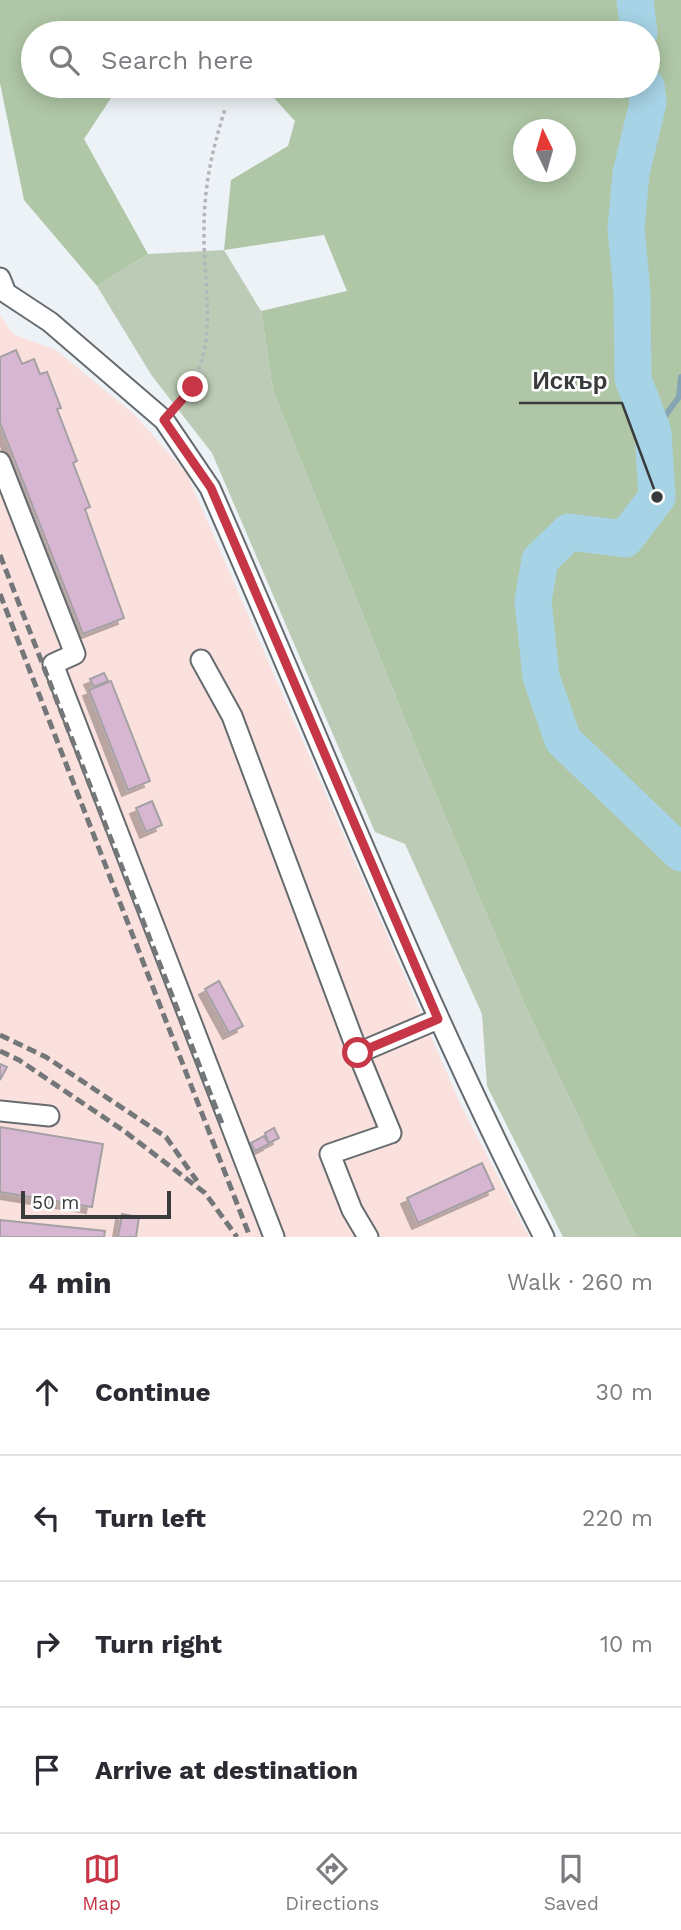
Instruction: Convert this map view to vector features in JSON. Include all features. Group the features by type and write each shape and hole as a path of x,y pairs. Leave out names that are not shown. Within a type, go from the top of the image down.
{"street":[{"path":"2,290 50,322 164,420 211,488 438,1019 489,1131 544,1237"},
{"path":"0,462 75,654 53,664 274,1237"},
{"path":"201,660 232,716 358,1053 391,1133 330,1154 352,1210 368,1237"},
{"path":"358,1053 438,1019"},
{"path":"0,1111 49,1116"}],"path":[{"path":"164,420 193,387 208,343 204,230 208,174 209,161 225,109"}],"shaded area":[{"path":"0,315 13,334 56,350 135,415 187,474 459,1101 529,1237 0,1237"}],"green space":[{"path":"0,0 681,0 681,1237 636,1237 527,1010 418,752 273,391 261,311 347,291 324,235 224,250 231,180 288,146 295,121 274,98 660,98 660,21 21,21 21,98 111,98 84,139 148,254 97,286 24,200 0,83"},
{"path":"224,250 261,311 273,391 418,752 527,1010 636,1237 563,1237 487,1086 482,1014 405,844 375,832 212,453 152,376 97,286 148,254"}],"building":[{"path":"16,350 22,364 34,359 40,374 47,372 61,408 57,409 77,461 73,463 90,507 85,509 124,618 83,634 0,423 0,357"},
{"path":"104,673 108,681 94,687 90,679"},
{"path":"111,681 150,781 128,790 89,690"},
{"path":"152,801 162,825 146,832 136,808"},
{"path":"219,981 243,1026 229,1033 205,989"},
{"path":"0,1064 7,1067 0,1080"},
{"path":"0,1127 103,1144 92,1207 0,1192"},
{"path":"274,1128 279,1138 269,1143 265,1133"},
{"path":"264,1136 269,1144 255,1151 251,1143"},
{"path":"482,1163 494,1189 418,1223 407,1198"},
{"path":"122,1214 139,1217 136,1237 118,1237"},
{"path":"0,1220 105,1231 104,1237 0,1237"}],"waterway":[{"path":"635,0 638,21"},
{"path":"647,98 631,173 626,229 632,292 633,379 653,432 657,497 625,539 569,532 540,560 533,601 541,677 563,740 681,853"},
{"path":"653,432 679,397 681,377"}],"railway":[{"path":"0,555 223,1126"},
{"path":"0,594 250,1237"},
{"path":"0,1035 46,1057 166,1137 197,1181"},
{"path":"0,1051 19,1060 124,1131 205,1193 237,1237"}],"place":[{"name":"Искър","path":"657,497"}],"route":[{"path":"193,387 164,420 211,488 438,1019 358,1053"}]}
